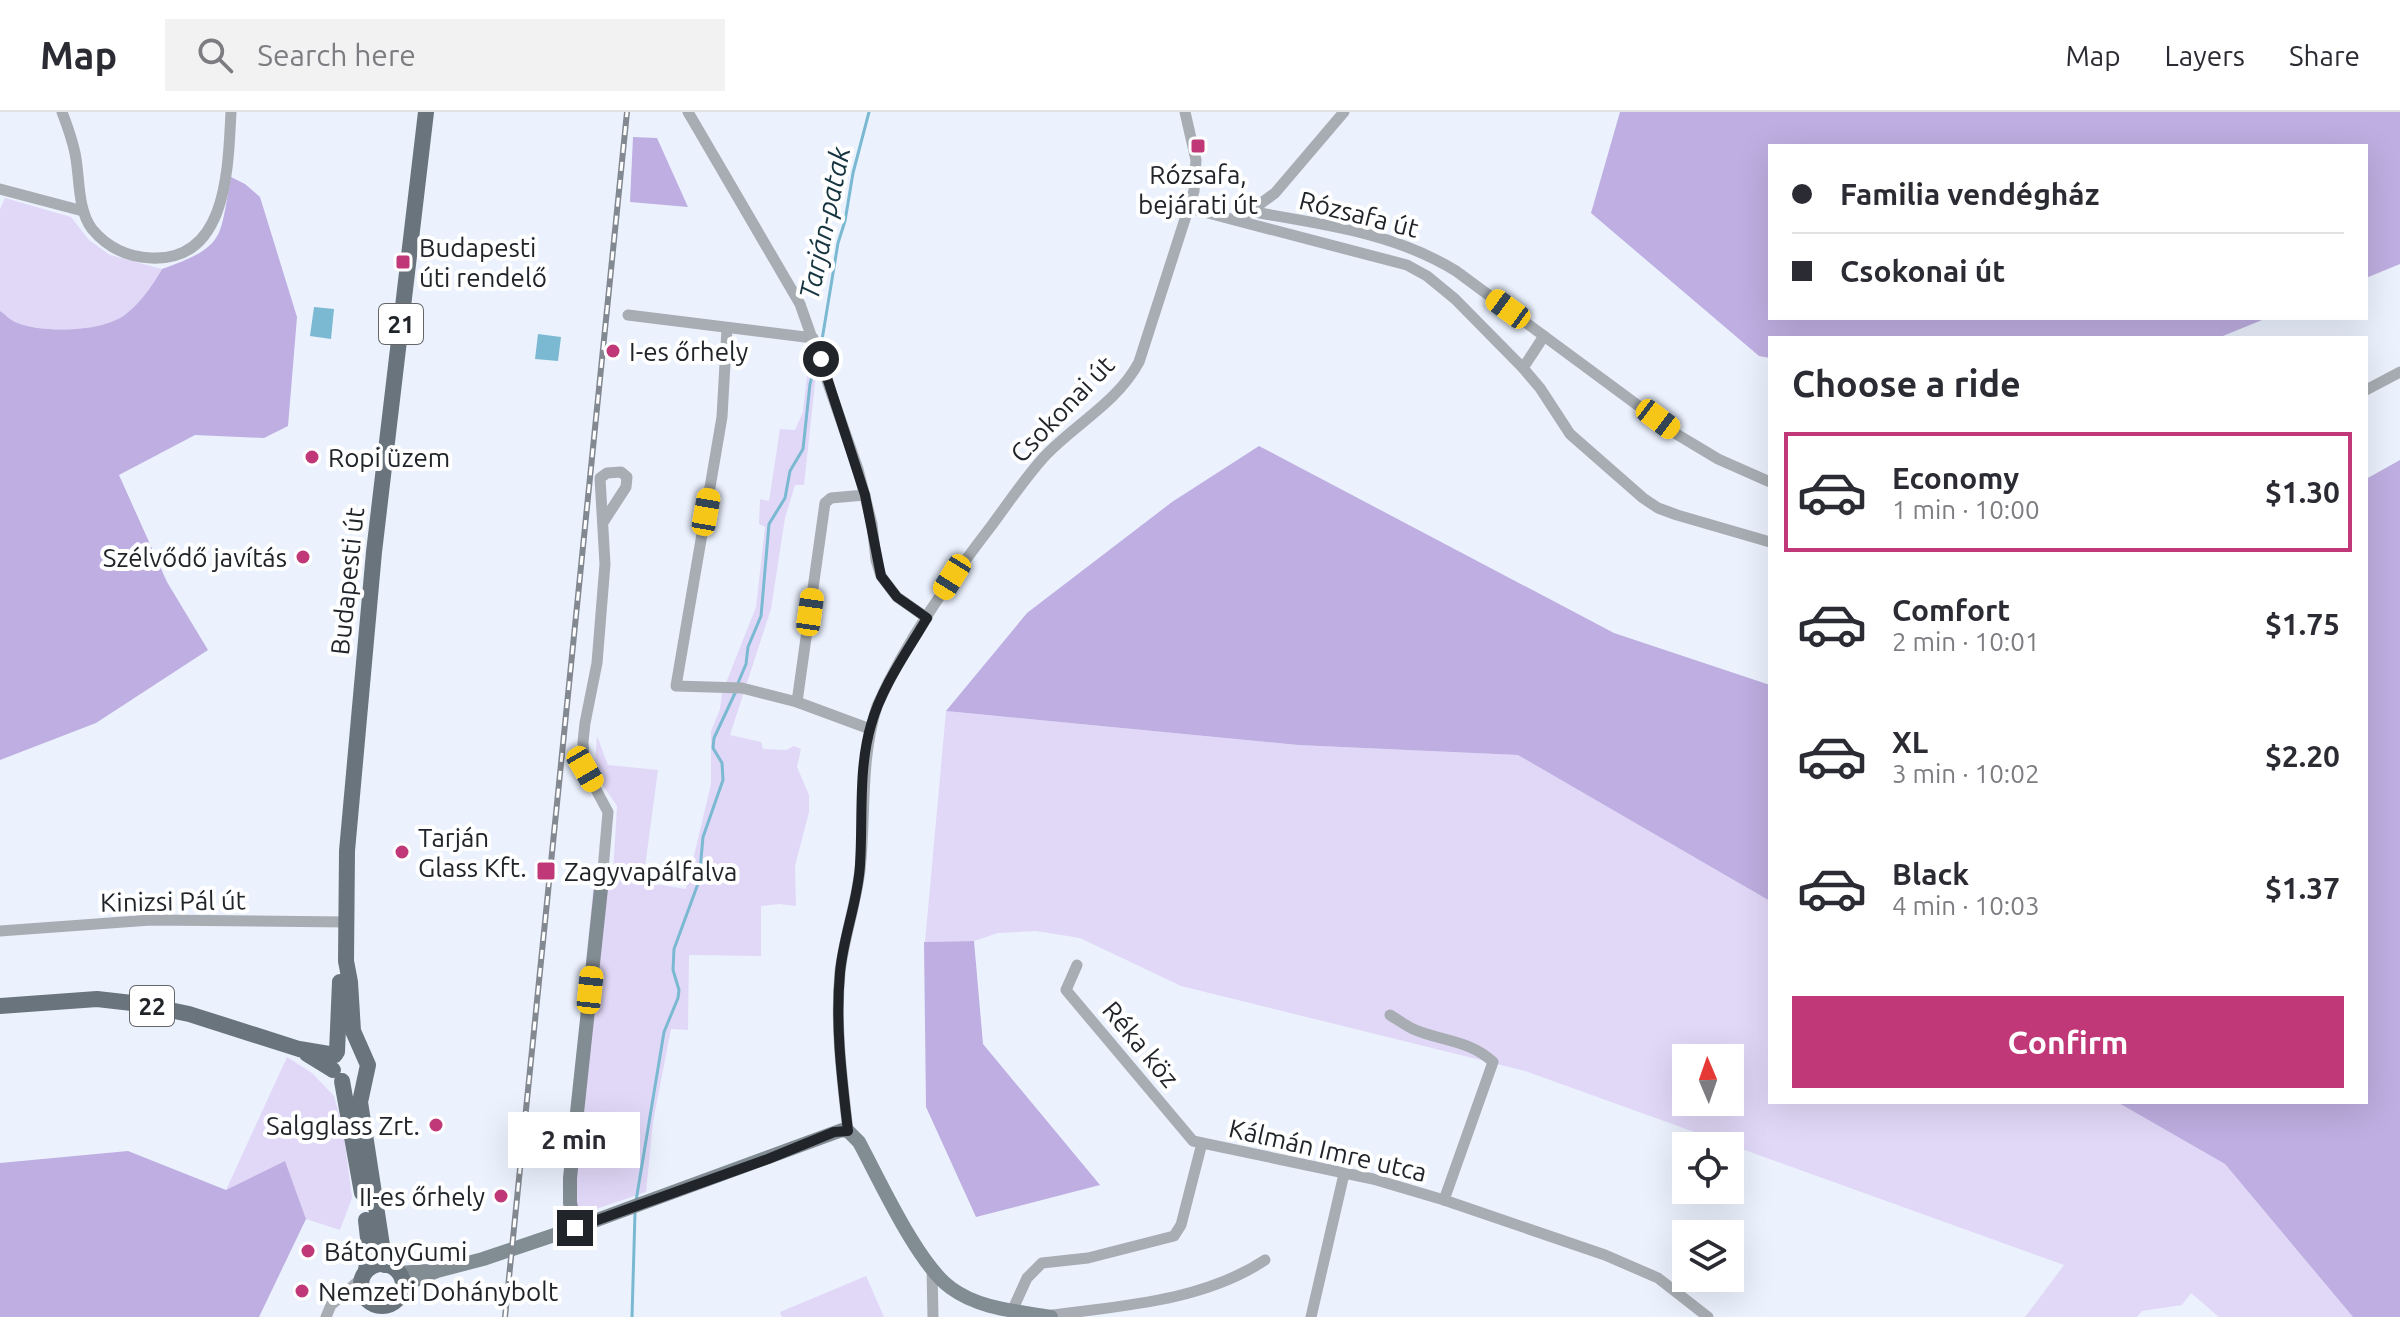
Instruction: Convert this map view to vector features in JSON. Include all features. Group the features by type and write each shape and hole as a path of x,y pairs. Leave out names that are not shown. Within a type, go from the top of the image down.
{"main road":[{"name":"Budapesti út","path":"360,1050 353,1031 346,961 347,851 360,689 426,112"},
{"path":"575,1228 570,1178 603,870"},
{"name":"Budapesti út","path":"346,961 340,981 337,1065 368,1232 364,1275"},
{"name":"22","path":"0,1006 97,999 141,1004 202,1018 299,1049 337,1065"},
{"path":"360,1050 350,1047 337,1065 354,1082 364,1075"},
{"name":"21","path":"360,1050 367,1059 360,1102 392,1269 402,1282 396,1317"},
{"path":"371,1305 384,1306 415,1280 437,1271 575,1228 834,1132 848,1131 859,1142 932,1269 950,1288 978,1310 1048,1316"},
{"path":"364,1275 377,1265 392,1269 437,1271"},
{"name":"21","path":"364,1275 361,1288 371,1305"}],"street":[{"path":"62,112 75,153 83,211 93,230 109,245 130,255 146,258 164,258 180,253 200,242 214,224 222,194 231,112"},
{"path":"688,112 800,304 865,495 881,576 897,597 927,618"},
{"name":"Csokonai út","path":"848,1131 840,1048 839,993 842,957 860,867 862,791 870,729 884,690 952,577 1034,469 1052,449 1108,403 1134,371 1145,348 1196,179 1196,160 1185,112"},
{"path":"1239,222 1248,211 1275,193 1344,112"},
{"path":"0,189 83,211"},
{"name":"Rózsafa út","path":"1189,208 1407,265 1427,276 1455,299 1523,368 1570,434 1643,498 1677,515 1768,541"},
{"name":"Rózsafa út","path":"1248,211 1376,235 1412,247 1456,271 1678,435 1718,459 1768,481"},
{"path":"628,315 815,343"},
{"path":"727,328 722,417 676,686 738,687 797,702 870,729"},
{"path":"1523,368 1544,336"},
{"path":"2368,389 2400,372"},
{"path":"797,702 825,503 831,498 865,495"},
{"path":"603,870 608,812 585,769 583,742 597,663 605,564 604,521"},
{"name":"Kinizsi Pál út","path":"0,931 151,920 346,922"},
{"name":"Réka köz","path":"1077,965 1066,990 1193,1141 1202,1143"},
{"path":"1390,1015 1415,1030 1460,1042 1485,1054 1493,1062 1444,1200"},
{"name":"Kálmán Imre utca","path":"1012,1311 1027,1278 1042,1263 1088,1258 1174,1236 1181,1225 1202,1143 1444,1200 1636,1267 1658,1278 1708,1317"},
{"path":"1311,1317 1344,1174"},
{"path":"1048,1316 1112,1312 1214,1285 1265,1260"},
{"path":"932,1269 933,1317"},
{"path":"326,1317 337,1298 364,1275"},
{"path":"337,1298 371,1305"}],"shaded area":[{"path":"1620,112 2400,112 2400,264 2368,277 2368,144 1768,144 1768,320 2262,320 2223,336 1768,336 1768,358 1759,356 1591,213"},
{"path":"633,137 657,138 688,207 630,202"},
{"path":"231,177 260,197 297,317 288,426 264,438 195,435 119,475 167,582 208,650 96,723 0,760 0,311 15,322 41,328 88,328 116,320 142,299 162,269 198,254 216,238 221,228"},
{"path":"5,198 71,217 89,240 110,255 162,269 142,299 126,314 103,325 56,329 15,322 0,311 0,209"},
{"path":"810,348 816,375 804,485 795,485 785,518 771,609 730,735 761,742 763,749 786,750 794,746 801,749 797,767 809,795 809,812 795,866 796,906 761,906 761,956 689,955 688,1030 671,1029 653,1122 646,1192 561,1221 595,869 613,873 617,806 602,784 595,762 597,736 608,765 658,770 643,882 686,889 711,784 711,731 720,709 722,693 756,607 765,527 759,524 760,499 769,501 780,429 795,430 803,412"},
{"path":"1259,446 1614,633 1768,684 1768,900 1518,755 1298,745 946,711 1027,613 1172,502"},
{"path":"2400,460 2400,1317 2353,1317 2225,1164 2120,1104 2368,1104 2368,478"},
{"path":"946,711 1298,745 1518,755 1768,900 1768,1104 2120,1104 2225,1164 2353,1317 2219,1317 2191,1293 2182,1305 2142,1311 2137,1317 2025,1317 2064,1265 1744,1150 1744,1132 1694,1132 1525,1071 1181,986 1080,938 1036,931 998,933 974,941 925,942"},
{"path":"974,941 983,1044 1100,1185 976,1217 926,1107 924,942"},
{"path":"287,1057 312,1073 334,1096 343,1128 352,1198 340,1230 306,1219 285,1162 226,1190"},
{"path":"128,1151 226,1190 285,1161 306,1219 259,1317 0,1317 0,1163"},
{"path":"866,1276 884,1317 782,1317 780,1312"}],"water":[{"path":"314,307 334,309 331,339 310,336"},
{"path":"538,334 561,337 558,361 535,359"}],"waterway":[{"name":"Tarján-patak","path":"820,352 838,243 869,112"},
{"name":"Tarján-patak","path":"738,683 761,616 769,524 785,498 790,471 803,449 810,384 816,362"},
{"name":"Tarján-patak","path":"636,1201 664,1032 678,998 673,970 674,949 699,881 703,837 723,780 722,763 713,748 714,738 736,691"},
{"name":"Tarján-patak","path":"632,1317 635,1213"}],"railway":[{"path":"505,1317 627,112"}],"place":[{"name":"Rózsafa, bejárati út","path":"1198,146"},
{"name":"Budapesti úti rendelő","path":"403,262"},
{"name":"I-es őrhely","path":"613,351"},
{"name":"Ropi üzem","path":"312,457"},
{"name":"Szélvődő javítás","path":"303,557"},
{"name":"Tarján Glass Kft.","path":"402,852"},
{"name":"Zagyvapálfalva","path":"546,871"},
{"name":"Salgglass Zrt.","path":"436,1125"},
{"name":"II-es őrhely","path":"501,1196"},
{"name":"BátonyGumi","path":"308,1251"},
{"name":"Nemzeti Dohánybolt","path":"302,1291"}],"route":[{"path":"575,1228 798,1148 834,1132 848,1131 840,1048 839,993 842,957 860,867 862,791 870,729 884,690 927,618 897,597 885,584 878,569 873,530 858,469 821,359"}]}
